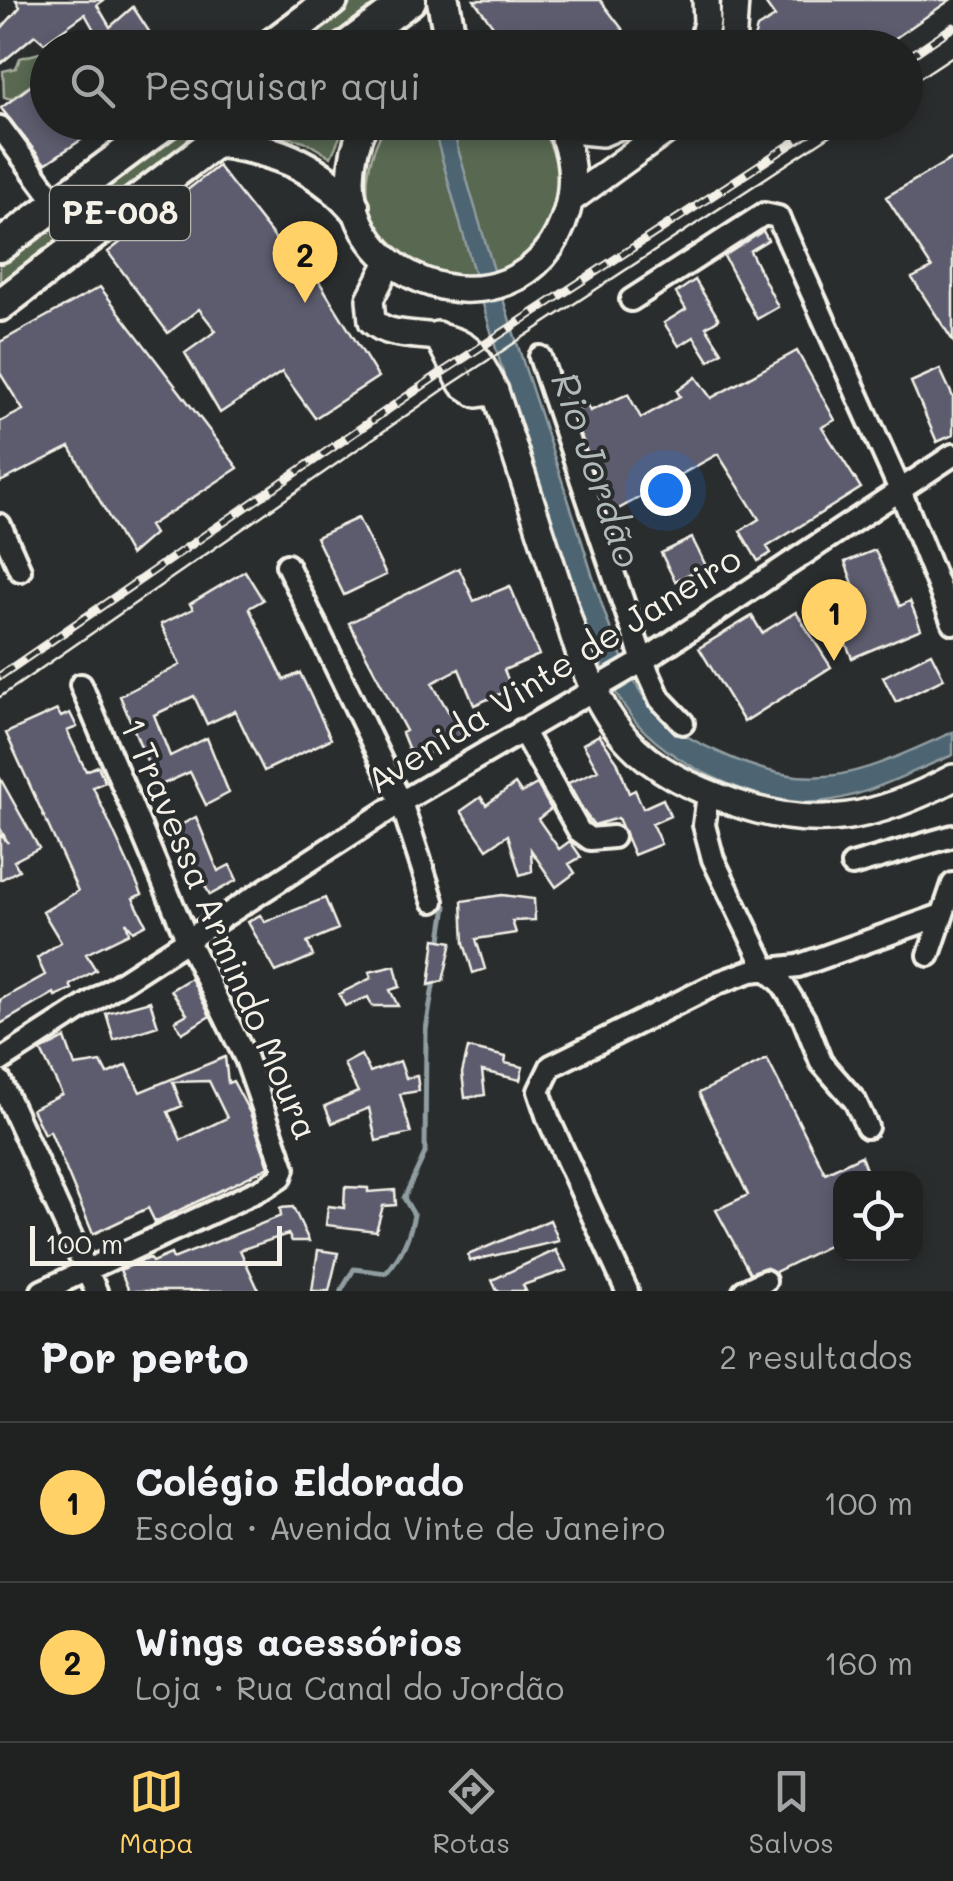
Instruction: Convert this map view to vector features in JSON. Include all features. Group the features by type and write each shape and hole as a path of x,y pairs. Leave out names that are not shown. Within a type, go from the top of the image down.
{"highway":[{"path":"369,30 410,0"},
{"path":"443,0 449,30"},
{"path":"291,30 327,2"},
{"name":"PE-008","path":"0,246 143,140"},
{"name":"PE-008","path":"0,305 218,140"},
{"path":"247,140 307,166 332,182 353,206"}],"main road":[{"path":"705,30 706,0"},
{"path":"734,30 736,0"},
{"path":"357,140 350,176 353,206 368,239 388,262 429,285 469,290 503,282 546,249 564,222 572,176 562,140"},
{"path":"570,200 653,140"},
{"path":"388,262 370,299 372,321 382,328 436,335 458,343 476,356 495,391 500,431 594,688 626,739 646,758 708,794 760,812 824,820 877,811 953,778"}],"street":[{"path":"0,126 57,204"},
{"path":"631,300 764,214 778,218 900,490 953,623"},
{"path":"540,357 640,662 660,699 683,723"},
{"name":"Avenida Vinte de Janeiro","path":"0,1061 401,802 640,662 953,456"},
{"path":"0,525 20,570"},
{"path":"287,565 401,802 433,901"},
{"name":"1 Travessa Armindo Moura","path":"42,1291 281,1176 284,1168 246,1059 187,939 81,685"},
{"path":"522,730 579,830 590,839 613,836"},
{"path":"708,794 706,844 766,969 782,983 804,1019 821,1062 855,1100 867,1127"},
{"path":"852,865 953,836"},
{"path":"930,955 939,916 953,884"},
{"path":"627,1291 548,1118 539,1091 550,1066 720,982 766,969 798,966 939,916"},
{"path":"0,1082 96,1291"},
{"path":"744,1291 765,1281"}],"green space":[{"path":"345,0 391,0 349,30 306,30"},
{"path":"30,55 30,85 11,99 4,97 3,71 16,68 20,58"},
{"path":"160,140 204,140 0,293 0,258"},
{"path":"300,140 338,140 331,157"},
{"path":"379,140 548,140 559,187 550,228 521,261 481,280 464,284 434,277 409,264 376,227 369,203 368,177"}],"water":[{"name":"Rio Jordão","path":"437,140 456,140 509,319 606,615 626,665 653,710 700,743 782,774 810,777 863,769 953,732 953,755 852,795 794,802 716,779 667,750 647,733 618,697 598,657 542,497"}],"building":[{"path":"16,0 104,0 97,5 110,27 133,7 148,30 94,30 85,14 62,30 30,30 30,39 0,64 0,30 20,7"},
{"path":"474,0 600,0 623,30 528,28 496,30"},
{"path":"763,0 950,0 907,30 756,30 775,17"},
{"path":"30,86 30,140 81,140 45,164 1,108"},
{"path":"953,158 953,341 912,278 932,268 886,197"},
{"path":"218,166 301,271 309,265 378,377 315,418 282,372 220,413 185,353 216,331 199,309 168,333 108,252"},
{"path":"763,231 768,240 750,251 778,307 757,319 724,256"},
{"path":"695,280 719,319 706,327 722,352 709,361 694,337 679,346 664,323 686,309 676,293"},
{"path":"100,287 238,468 149,526 154,534 130,555 70,447 0,482 0,422 23,410 0,373 0,342"},
{"path":"797,351 835,420 822,427 861,488 767,547 771,553 758,561 740,531 759,519 718,454 613,512 597,482 573,412 587,405 590,411 628,394 641,418 680,396 677,391 696,377 711,398"},
{"path":"940,369 953,397 953,435 937,442 911,382"},
{"path":"358,518 386,575 344,595 316,537"},
{"path":"692,538 706,566 675,581 661,553"},
{"path":"875,550 900,606 910,601 921,629 852,658 840,630 866,619 845,562"},
{"path":"459,568 474,601 510,586 539,655 504,670 512,689 474,705 459,669 432,683 464,739 413,760 402,733 406,731 349,623"},
{"path":"245,571 263,600 249,608 284,680 300,673 331,739 264,771 235,711 207,724 194,696 154,715 170,756 207,738 229,793 206,805 190,772 152,789 145,768 149,766 120,696 180,665 161,624 193,609 190,604"},
{"path":"796,612 831,667 744,722 699,648 752,616 762,633"},
{"path":"931,653 944,679 896,702 883,677"},
{"path":"57,710 61,717 70,713 77,727 67,731 86,771 98,766 105,782 93,787 142,894 133,898 146,924 133,931 126,922 129,933 86,954 96,970 70,985 72,989 55,996 54,993 0,1024 0,1000 45,975 37,958 61,942 43,912 78,891 6,733"},
{"path":"599,735 617,761 629,793 635,790 643,808 663,799 670,816 652,824 661,844 634,855 618,818 594,825 584,812 568,783 598,770 583,744"},
{"path":"0,778 39,848 14,861 19,870 0,880 0,834 8,843 0,828"},
{"path":"515,784 521,793 537,784 551,809 538,819 559,849 570,841 581,857 569,864 575,873 556,887 531,850 532,871 520,875 508,835 487,849 461,811 481,797 486,805"},
{"path":"196,817 218,871 230,865 237,880 210,895 175,828"},
{"path":"502,895 534,899 535,920 512,921 516,933 476,939 485,969 473,973 464,943 462,901"},
{"path":"325,898 338,929 307,942 313,956 276,972 248,922 260,915 265,922"},
{"path":"435,939 452,942 443,981 429,985"},
{"path":"395,966 400,987 390,990 398,1006 372,1006 368,997 345,1006 339,994 371,978 369,972"},
{"path":"191,978 210,1016 182,1033 175,1021 187,1014 171,990"},
{"path":"150,1001 158,1026 114,1040 106,1013"},
{"path":"65,1038 75,1066 101,1062 107,1074 127,1065 140,1092 225,1057 228,1083 233,1081 250,1113 269,1167 155,1222 148,1208 93,1234 50,1131 44,1134 32,1109 62,1094 41,1051","holes":["209,1081 227,1118 181,1140 168,1112 182,1106 173,1082"]},
{"path":"468,1048 506,1057 505,1063 523,1067 520,1080 482,1071 485,1095 465,1098 462,1073"},
{"path":"361,1055 370,1072 400,1061 406,1078 417,1076 419,1091 400,1094 411,1133 376,1141 369,1108 332,1123 325,1106 358,1092 344,1064"},
{"path":"767,1059 825,1173 861,1156 866,1171 833,1171 833,1243 775,1272 765,1267 750,1273 716,1210 748,1195 699,1093"},
{"path":"345,1187 368,1188 368,1192 395,1190 396,1205 383,1206 376,1231 326,1225 328,1206 344,1208"},
{"path":"293,1207 309,1241 292,1241 288,1234 240,1250 259,1291 129,1291 120,1270 149,1258 152,1262 171,1254 173,1259 281,1216 280,1208"},
{"path":"550,1220 559,1241 470,1261 468,1255"},
{"path":"318,1250 338,1253 329,1291 312,1291"},
{"path":"556,1250 567,1270 523,1285 526,1291 497,1291 492,1280"}],"waterway":[{"path":"440,945 446,906"},
{"path":"341,1291 354,1269 386,1273 401,1253 410,1231 414,1215 404,1198 425,1153 426,1030 434,980"}],"tram line":[{"path":"923,76 953,56"},
{"path":"0,697 449,386 824,140"}],"railway":[{"path":"923,47 953,27"},
{"path":"0,676 441,373 797,140"}],"place":[{"name":"Wings acessórios","path":"305,303"},
{"name":"Colégio Eldorado","path":"834,661"}]}
